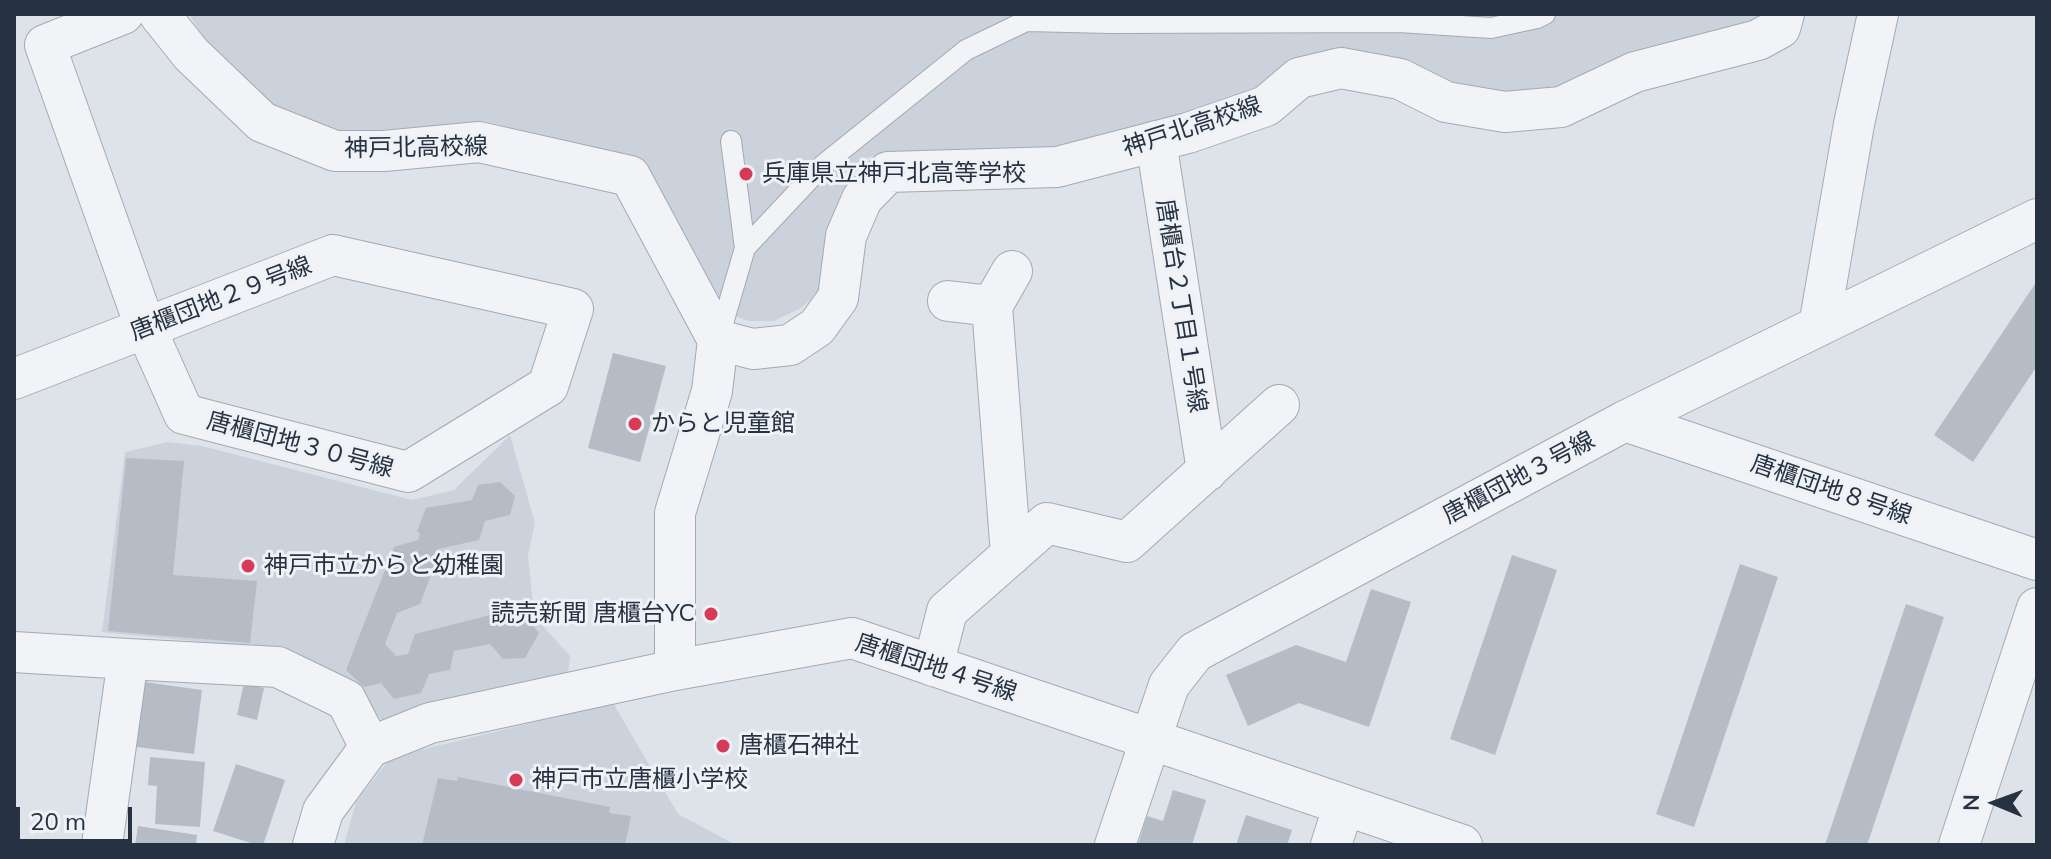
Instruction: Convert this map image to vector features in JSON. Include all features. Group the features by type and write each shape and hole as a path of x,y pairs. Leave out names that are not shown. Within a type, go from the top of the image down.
{"street":[{"path":"123,14 29,42 146,329"},
{"name":"神戸北高校線","path":"159,14 191,54 262,122 335,151 384,151 479,142 630,176 718,340 753,349 790,345 817,327 838,298 846,236 862,199 888,172 1057,167 1188,133 1266,106 1299,78 1341,68 1400,79 1446,102 1505,112 1561,107 1635,72 1758,40 1780,28 1784,14"},
{"path":"1819,326 1854,124 1878,14"},
{"name":"唐櫃台２丁目１号線","path":"1156,141 1207,471"},
{"name":"唐櫃団地３号線","path":"1115,845 1169,685 1195,652 1625,421 2037,219"},
{"name":"唐櫃団地２９号線","path":"14,379 333,255 573,309"},
{"path":"1011,555 992,306 1012,271"},
{"path":"948,301 992,306"},
{"name":"唐櫃団地３０号線","path":"146,329 184,414 408,472 548,386 573,309"},
{"path":"675,670 675,513 712,391 718,340"},
{"path":"933,666 947,611 1047,523 1127,542 1279,405"},
{"name":"唐櫃団地８号線","path":"1625,421 2037,560"},
{"path":"1959,845 2037,608"},
{"name":"唐櫃団地４号線","path":"370,747 430,723 675,670 852,638 1462,845"},
{"path":"14,652 278,667 346,700 370,747 323,811 313,845"},
{"path":"102,845 128,659"},
{"path":"1331,845 1344,805"}],"lane":[{"path":"745,248 823,165 966,50 1026,21 1399,22 1491,28 1545,14"},
{"path":"718,340 745,248 731,141"}],"shaded area":[{"name":"兵庫県立神戸北高等学校","path":"189,14 1777,14 1509,106 1384,69 1246,107 1030,159 895,151 863,159 844,189 828,238 824,281 815,296 801,308 774,321 749,321 718,310 625,155 484,121 344,139 277,111 234,76"},
{"path":"510,435 535,523 528,555 534,616 570,656 567,681 384,724 359,690 274,649 102,632 125,452 168,442 202,446 412,500 454,490"},
{"name":"神戸市立唐櫃小学校","path":"613,703 678,814 736,845 344,845 356,802 391,757"}],"building":[{"path":"2037,281 2037,366 1973,462 1934,435"},
{"path":"613,353 666,366 640,462 588,448"},
{"path":"126,458 184,461 173,575 257,581 250,643 108,631"},
{"path":"500,482 515,496 510,515 485,521 479,540 438,549 420,604 397,613 385,644 396,656 408,654 415,634 518,608 539,633 525,658 503,659 490,644 454,651 450,670 429,674 421,693 394,699 381,683 364,687 346,670 394,547 418,540 420,534 417,531 426,508 472,500 478,485"},
{"path":"1512,555 1557,570 1495,755 1450,739"},
{"path":"1740,564 1778,577 1694,827 1656,814"},
{"path":"1371,589 1411,602 1369,727 1299,703 1248,726 1226,675 1296,645 1346,662"},
{"path":"1906,604 1944,617 1867,845 1825,845"},
{"path":"137,681 202,690 194,754 129,746"},
{"path":"244,683 264,688 257,720 237,715"},
{"path":"150,757 205,762 200,827 155,824 157,786 148,785"},
{"path":"236,764 285,780 263,845 213,831"},
{"path":"458,777 610,807 609,813 631,816 625,845 422,845 438,778 457,781"},
{"path":"1173,790 1206,800 1192,845 1138,845 1147,816 1163,821"},
{"path":"1246,815 1292,830 1287,845 1236,845"},
{"path":"138,826 197,835 196,845 135,845"}],"place":[{"name":"兵庫県立神戸北高等学校","path":"746,174"},
{"name":"からと児童館","path":"635,424"},
{"name":"神戸市立からと幼稚園","path":"248,566"},
{"name":"読売新聞 唐櫃台YC","path":"711,614"},
{"name":"唐櫃石神社","path":"723,746"},
{"name":"神戸市立唐櫃小学校","path":"516,780"}]}
